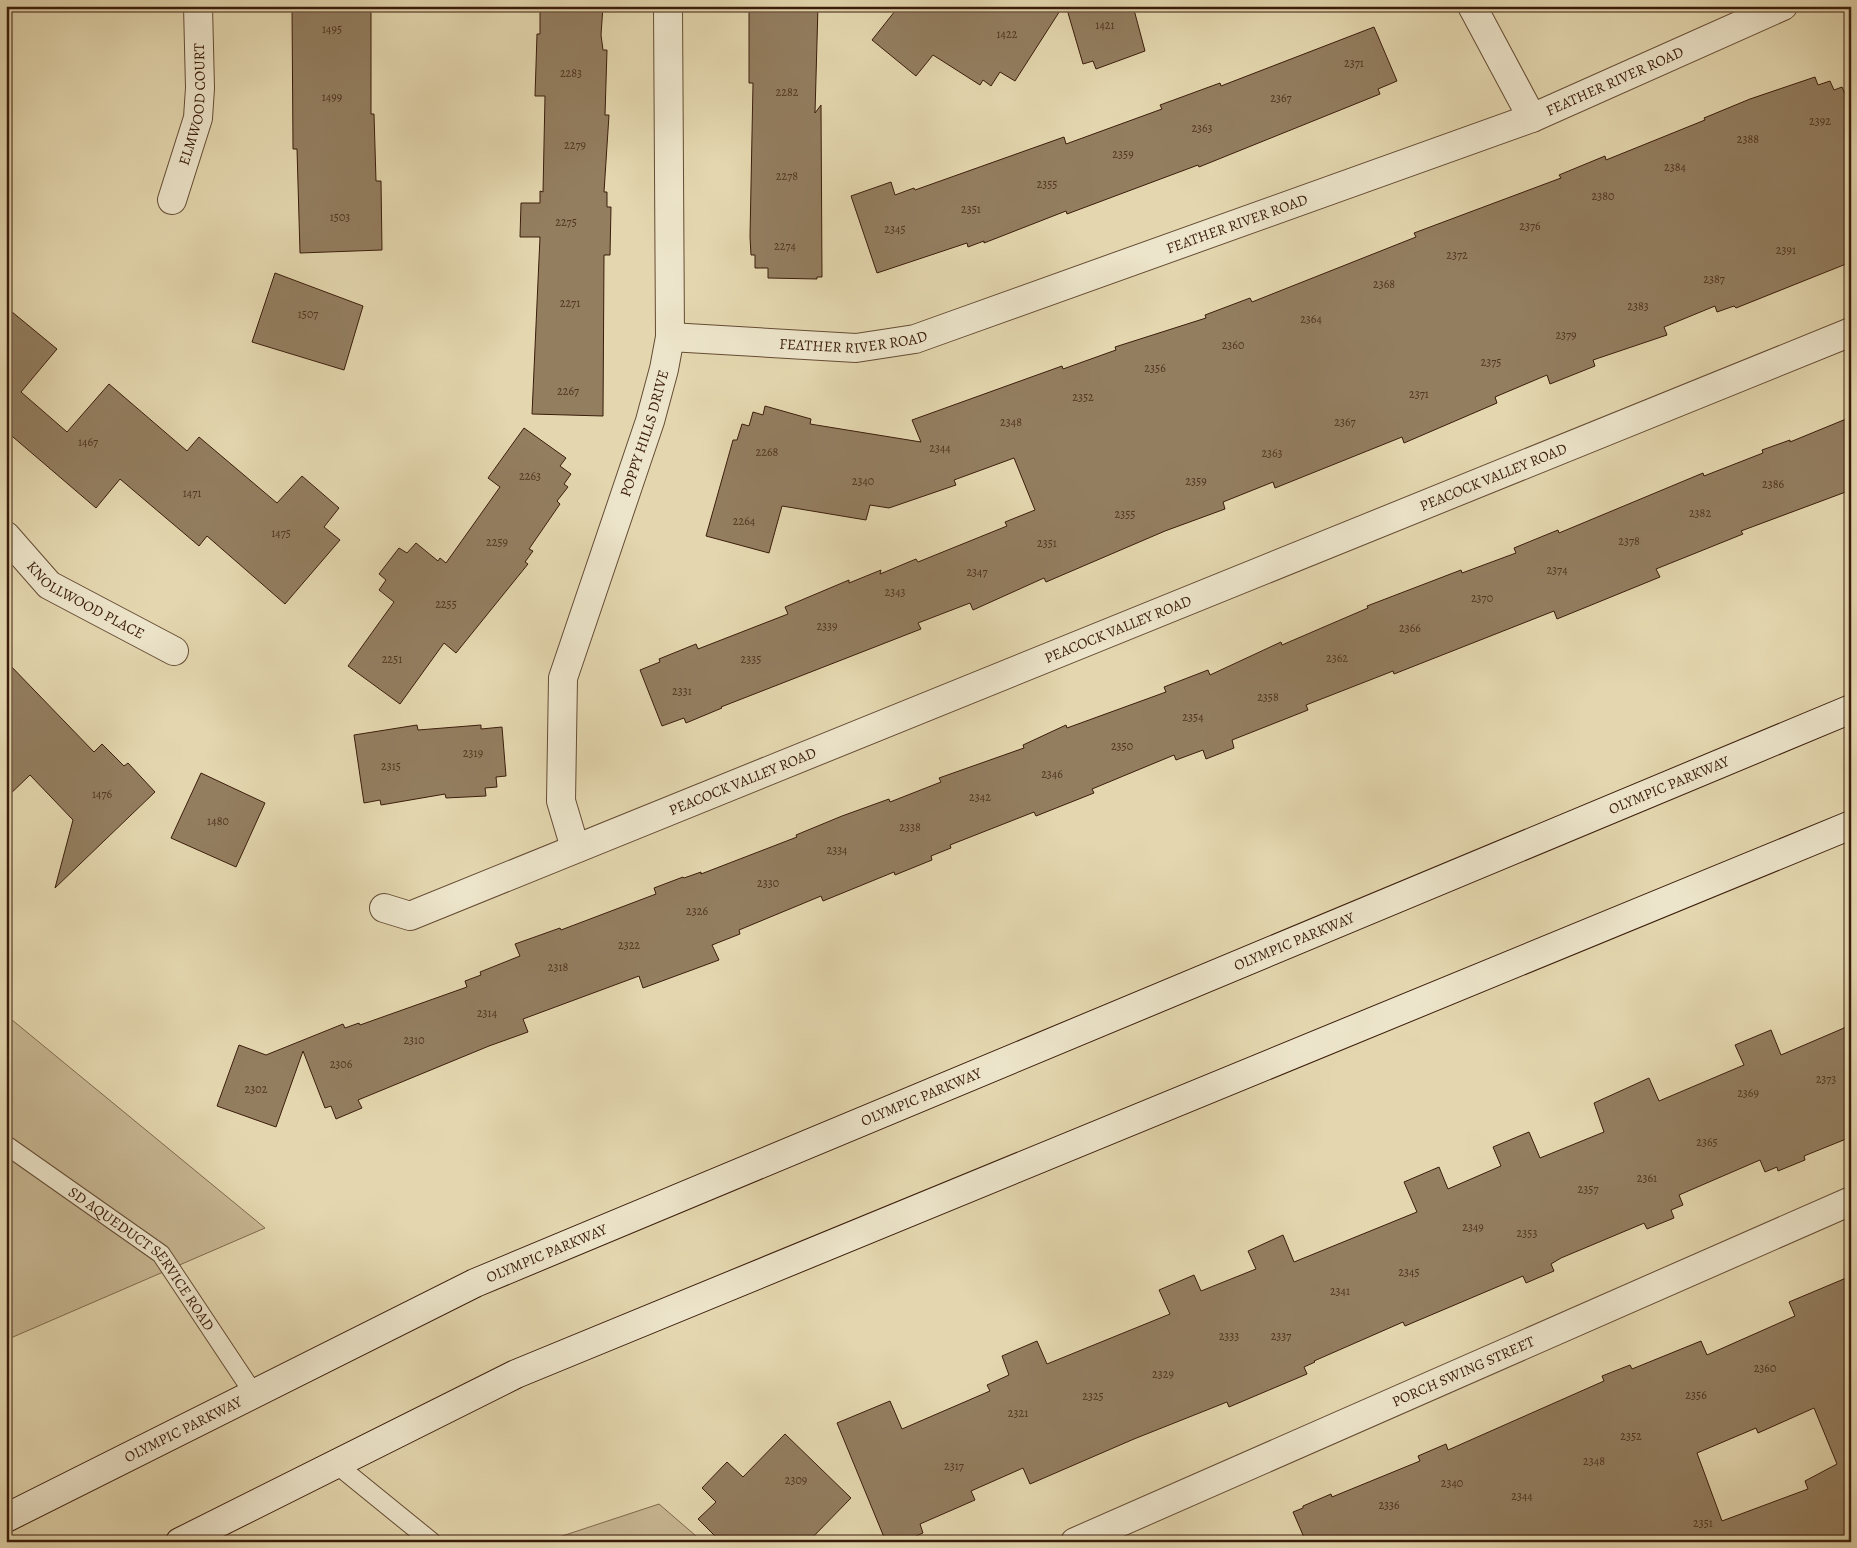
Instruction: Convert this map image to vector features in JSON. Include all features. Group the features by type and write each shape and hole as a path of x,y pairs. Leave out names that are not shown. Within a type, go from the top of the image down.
{"street":[{"name":"ELMWOOD COURT","path":"172,200 198,118 200,88 198,6"},
{"name":"POPPY HILLS DRIVE","path":"575,848 561,801 563,678 650,421 664,369 670,337 668,6"},
{"path":"1472,6 1532,118"},
{"name":"FEATHER RIVER ROAD","path":"670,337 856,348 915,340 1532,118 1783,6"},
{"name":"PEACOCK VALLEY ROAD","path":"384,908 410,916 1851,332"},
{"name":"KNOLLWOOD PLACE","path":"6,536 49,585 174,651"},
{"name":"OLYMPIC PARKWAY","path":"6,1518 475,1283 1851,709"},
{"path":"180,1542 516,1374 1851,825"},
{"name":"PORCH SWING STREET","path":"1077,1541 1851,1200"}],"lane":[{"name":"SD AQUEDUCT SERVICE ROAD","path":"6,1145 161,1254 254,1394"},
{"path":"336,1464 432,1542"}],"shaded area":[{"path":"6,1015 265,1228 6,1340"},
{"path":"659,1504 703,1542 544,1542"}],"building":[{"path":"292,6 371,6 371,114 374,114 376,181 381,181 382,250 300,253 297,149 293,149"},
{"path":"540,6 603,6 601,35 603,50 607,50 605,115 609,115 604,192 607,192 607,207 611,207 610,255 604,255 603,416 532,414 540,237 520,237 521,203 540,203 540,191 543,192 545,96 535,96 537,34 540,34"},
{"path":"749,6 818,6 815,113 821,105 822,277 817,277 817,279 768,278 768,268 755,268 755,255 751,255 753,83 749,83"},
{"path":"899,6 1063,6 1015,81 1000,72 991,86 983,80 980,85 933,55 916,76 872,40"},
{"path":"1066,6 1133,6 1145,51 1096,69 1093,61 1083,64"},
{"path":"1374,27 1397,81 1378,89 1380,94 1199,167 1198,165 1067,214 1066,211 984,243 984,241 968,247 967,243 877,273 851,196 891,182 895,195 914,188 915,190 1064,137 1066,144 1162,109 1160,105 1220,83 1221,86"},
{"path":"1815,77 1818,85 1830,81 1834,90 1842,87 1851,107 1851,262 1736,308 1734,306 1717,312 1715,306 1664,327 1667,335 1593,360 1595,366 1550,384 1547,375 1495,397 1497,403 1404,443 1402,437 1275,488 1273,482 1223,502 1225,509 1165,531 1046,582 1044,578 973,610 970,603 918,623 921,629 721,707 686,723 684,718 662,726 640,670 660,662 659,659 696,644 698,649 788,614 785,607 849,580 849,583 881,570 880,574 916,559 918,562 1007,526 1005,522 1035,510 1014,458 954,480 956,485 889,508 870,505 866,520 782,506 769,553 706,536 733,440 737,440 742,424 749,426 753,412 763,415 765,406 811,419 810,424 921,442 912,420 1062,366 1063,369 1116,350 1115,347 1206,318 1205,315 1250,298 1252,302 1416,237 1414,233 1561,178 1559,175 1605,156 1606,160 1705,120 1704,118 1750,99"},
{"path":"275,273 363,306 344,370 252,342"},
{"path":"6,307 57,349 21,392 67,432 109,384 187,451 199,437 277,503 302,476 339,508 324,527 340,540 285,604 207,536 199,546 120,479 96,508 6,431"},
{"path":"1851,417 1851,490 1741,531 1743,534 1656,569 1660,577 1557,619 1554,611 1394,674 1393,671 1306,705 1308,710 1232,740 1234,748 1206,759 1203,750 1176,760 1174,755 1092,789 1094,793 1036,816 1034,812 950,845 951,848 931,856 932,860 895,875 894,872 823,901 821,896 739,930 740,934 712,945 719,960 643,988 639,976 523,1019 528,1032 358,1100 362,1108 336,1119 331,1106 325,1108 303,1051 276,1127 217,1106 239,1045 266,1055 343,1024 345,1028 359,1023 360,1025 467,987 465,981 481,975 480,972 520,956 515,944 560,928 561,930 656,894 654,888 683,877 701,872 701,874 797,837 796,835 842,816 889,799 890,802 941,782 939,778 1024,748 1023,745 1066,725 1067,728 1166,692 1164,687 1208,670 1210,675 1281,642 1282,645 1368,608 1367,606 1461,570 1462,573 1516,553 1514,548 1558,530 1559,533 1703,473 1704,476 1763,453 1762,450 1790,440 1790,442"},
{"path":"524,428 566,458 560,466 571,474 564,484 568,487 557,501 560,504 529,549 533,551 525,562 528,564 456,653 444,643 400,704 348,666 394,602 379,590 386,580 379,574 399,548 407,553 416,543 438,561 440,558 446,563 500,487 488,478"},
{"path":"6,661 94,752 102,744 124,766 128,763 155,792 55,888 73,820 30,775 6,798"},
{"path":"417,725 418,730 481,725 481,729 502,727 506,776 496,777 497,787 485,788 486,796 446,798 445,794 381,805 380,800 364,803 354,735"},
{"path":"201,773 265,803 236,867 171,838"},
{"path":"1851,1025 1851,1137 1804,1156 1805,1160 1778,1171 1777,1167 1765,1172 1760,1160 1679,1195 1683,1205 1671,1210 1674,1218 1647,1229 1644,1223 1561,1258 1551,1264 1554,1271 1526,1283 1523,1276 1405,1326 1403,1322 1314,1361 1304,1367 1307,1374 1229,1407 1227,1402 1134,1439 1030,1484 1023,1468 971,1491 975,1500 920,1524 923,1533 903,1542 886,1542 837,1423 890,1401 902,1429 990,1391 987,1385 1009,1375 1002,1356 1037,1341 1047,1364 1170,1314 1159,1290 1194,1275 1201,1291 1256,1269 1248,1251 1283,1235 1294,1262 1417,1212 1404,1182 1439,1167 1448,1189 1501,1166 1493,1147 1529,1132 1540,1158 1604,1132 1594,1103 1649,1078 1659,1101 1744,1065 1735,1045 1771,1030 1781,1055"},
{"path":"1851,1276 1851,1542 1306,1542 1293,1512 1303,1508 1303,1506 1331,1494 1332,1497 1420,1461 1418,1456 1446,1444 1448,1450 1604,1381 1602,1376 1630,1365 1632,1369 1701,1341 1707,1355 1795,1316 1789,1302","holes":["1814,1408 1837,1464 1805,1481 1808,1489 1722,1521 1697,1453 1756,1428 1758,1433"]},
{"path":"785,1434 851,1498 808,1542 721,1542 698,1519 716,1502 702,1488 727,1462 743,1477"}]}
